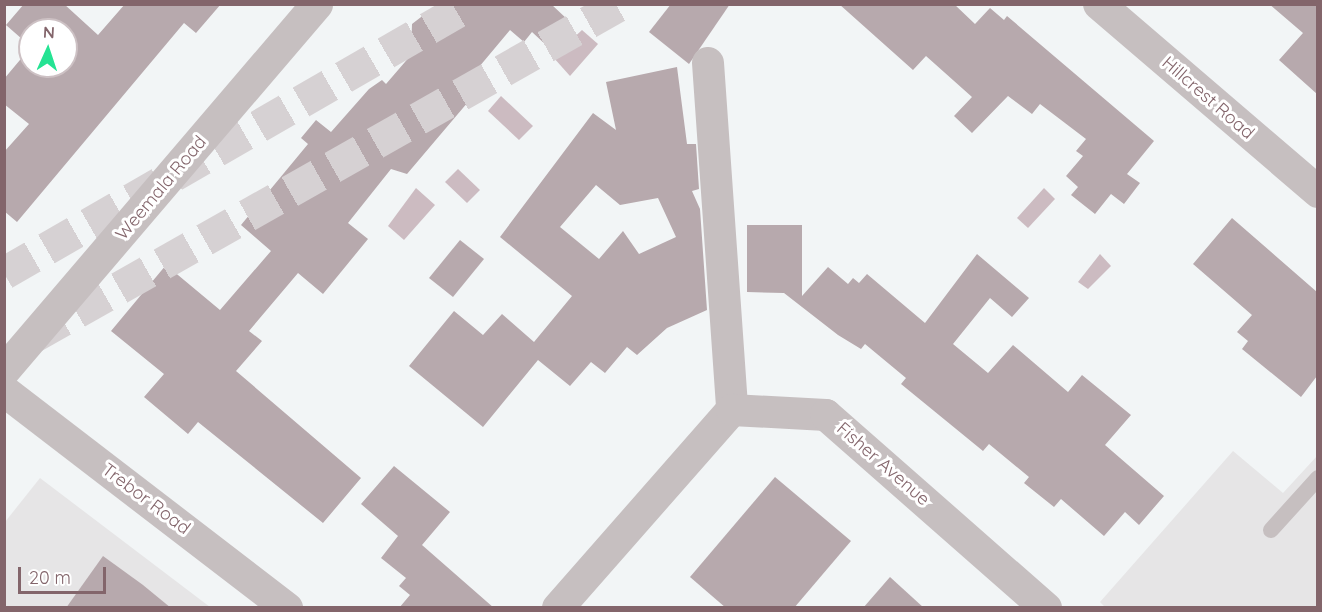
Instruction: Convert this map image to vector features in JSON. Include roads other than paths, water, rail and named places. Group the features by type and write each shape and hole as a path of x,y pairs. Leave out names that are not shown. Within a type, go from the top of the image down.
{"street":[{"name":"Weemala Road","path":"4,371 317,4"},
{"name":"Hillcrest Road","path":"1100,4 1317,192"},
{"path":"558,608 732,410 708,63"},
{"name":"Trebor Road","path":"4,391 288,608"},
{"name":"Fisher Avenue","path":"732,410 826,415 1046,608"}],"lane":[{"path":"1271,530 1317,478"}],"tunnel":[{"path":"4,273 470,4"},
{"path":"34,336 620,4"}]}
